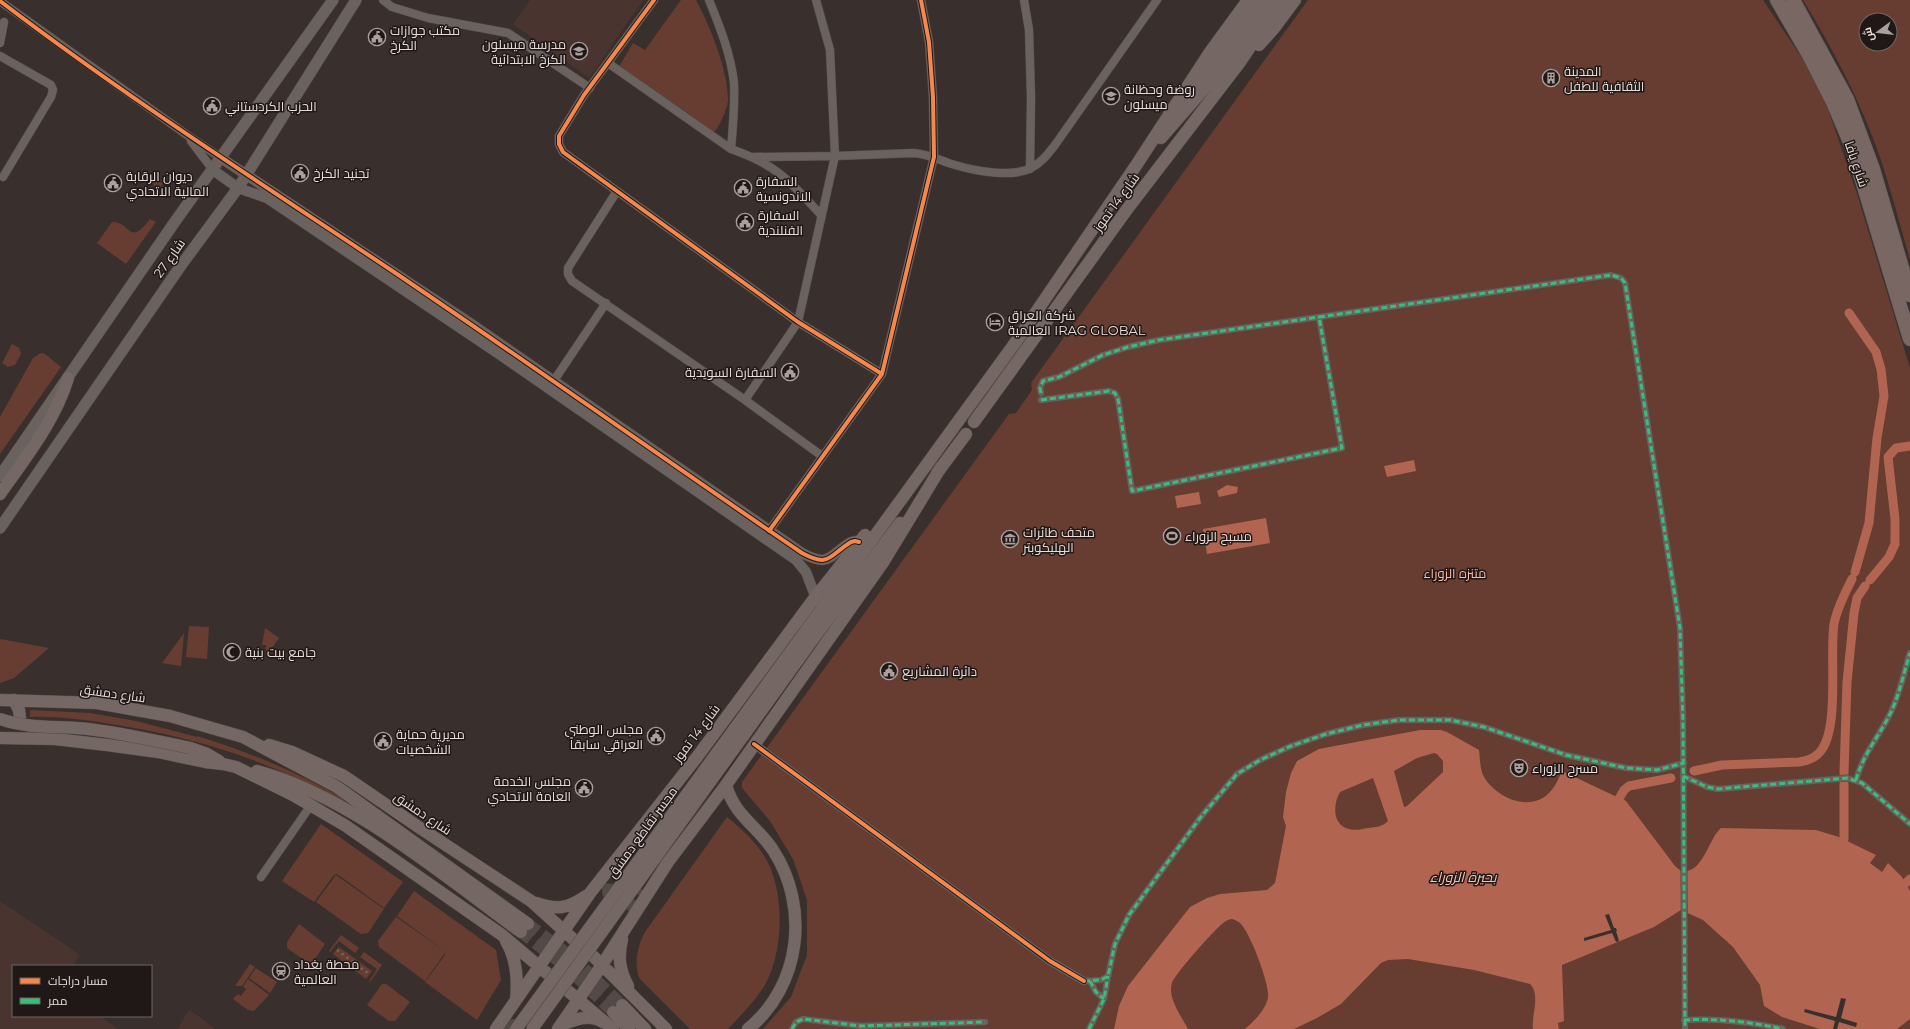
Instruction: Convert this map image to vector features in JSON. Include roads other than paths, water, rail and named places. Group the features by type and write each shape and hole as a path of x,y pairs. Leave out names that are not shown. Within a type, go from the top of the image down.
{"highway":[{"name":"شارع يافا","path":"1782,1 1821,49 1849,105 1873,169 1910,295"},
{"name":"شارع يافا","path":"1782,1 1816,68 1852,147 1910,339"}],"main road":[{"name":"شارع 27","path":"0,476 221,158 333,0"},
{"name":"شارع 27","path":"0,528 182,264 238,188 356,0"},
{"name":"شارع 14 تموز","path":"809,636 820,611 1015,343 1137,164 1210,52 1248,0"},
{"path":"1137,164 1196,88 1260,0"},
{"name":"شارع 14 تموز","path":"1137,164 1207,86 1272,0"},
{"name":"شارع 14 تموز","path":"974,422 1128,208 1240,62 1282,0"},
{"path":"1240,62 1267,36 1295,0"},
{"path":"1015,343 1026,351"},
{"path":"0,494 52,419 68,378"},
{"path":"809,636 883,545 966,434"},
{"name":"شارع 14 تموز","path":"496,1029 515,1002 544,970 568,935 590,893 696,757 816,596 859,542 929,462"},
{"path":"560,1027 623,933 668,862 726,785 884,561 941,467"},
{"path":"859,542 865,539 878,541 883,545 886,553 884,561"},
{"name":"مجسر تقاطع دمشق","path":"516,1029 809,636"},
{"name":"مجسر تقاطع دمشق","path":"532,1029 809,636"},
{"name":"شارع دمشق","path":"0,700 97,703 170,716 292,752 344,776 531,901 568,935"},
{"path":"11,731 19,710 14,700"},
{"path":"0,720 17,724 87,729 190,748 207,754 223,764"},
{"name":"شارع دمشق","path":"11,731 55,739 158,752 200,762 223,764 236,768 311,805 346,826 502,935 544,970"},
{"name":"شارع دمشق","path":"236,768 259,771 294,784 344,809 388,836 525,928 337,787 243,737"},
{"path":"726,785 735,807 764,838 782,866 788,881 795,915 793,954 785,982 772,1004 748,1029"},
{"path":"531,901 548,907 561,908 572,904 590,893"},
{"path":"623,933 618,957 620,967 632,994"},
{"path":"502,935 508,944 516,966 517,978 515,1002"},
{"path":"593,956 666,1029"},
{"path":"568,991 611,1026"},
{"path":"629,1029 618,1009 645,1029"},
{"path":"560,1027 580,1018 590,1018 611,1026"}],"street":[{"path":"383,0 392,8 428,18 508,33 590,88"},
{"path":"654,0 590,88 559,136 559,144 563,152 798,322 882,374"},
{"path":"709,0 730,59 734,83 731,149"},
{"path":"746,400 798,322 835,156 830,50 816,0"},
{"path":"769,531 882,374 934,157 929,42 921,0"},
{"path":"1024,0 1029,30 1031,97 1030,169"},
{"path":"753,157 914,153 934,157 954,165 978,170 1005,173 1030,169 1044,159 1055,145 1157,0"},
{"path":"0,1 187,135 221,158 247,173 802,553 814,560 821,561 830,558 851,542 859,542"},
{"path":"0,43 2,22 14,12"},
{"path":"0,56 51,85 53,90 51,97 3,177"},
{"path":"608,63 731,149 753,157 771,166 790,181 821,215"},
{"path":"187,135 213,170 238,188 267,198 499,354 796,560 806,572 816,596 820,611"},
{"path":"617,192 568,268 568,274 572,281 746,400 822,456"},
{"path":"1319,317 1342,448 1132,491 1116,393 1109,391 1041,396 1040,388 1043,381 1059,377 1103,355 1128,347 1159,340 1611,275 1621,278 1625,283 1680,628 1684,763 1683,858 1685,1029"},
{"path":"553,382 606,303"},
{"path":"1856,780 1863,759 1884,726 1896,700 1910,653"},
{"path":"1089,1029 1104,999 1115,944 1129,915 1200,818 1237,774 1260,760 1291,746 1326,734 1364,725 1399,720 1450,720 1484,727 1566,755 1626,768 1657,770 1684,763"},
{"path":"754,744 1050,961 1087,981 1104,999"},
{"path":"1683,776 1707,787 1718,789 1847,778 1862,783 1910,824"},
{"path":"261,877 311,805"},
{"path":"1087,981 1101,980 1108,976"},
{"path":"792,1029 796,1022 803,1019 861,1026 984,1022"},
{"path":"1684,1020 1703,1019 1727,1021 1766,1025 1783,1029"}],"water":[{"path":"1414,460 1416,471 1387,477 1384,466"},
{"path":"1227,485 1238,487 1237,493 1219,497 1217,491"},
{"path":"1199,492 1201,504 1177,508 1175,496"},
{"path":"1266,518 1270,543 1207,554 1203,529"},
{"name":"بحيرة الزوراء","path":"1420,730 1441,730 1447,732 1479,750 1483,775 1488,783 1503,795 1511,799 1520,802 1539,800 1552,790 1562,771 1617,797 1618,796 1626,801 1675,866 1681,871 1689,871 1695,868 1700,862 1716,833 1721,828 1816,830 1839,837 1876,855 1870,863 1882,872 1888,863 1902,877 1910,891 1910,1019 1897,1029 1820,1029 1782,1017 1764,1006 1760,985 1733,947 1703,920 1681,910 1654,927 1562,965 1564,1021 1558,1023 1559,1029 1533,1029 1535,994 1530,984 1474,970 1408,959 1388,960 1381,963 1341,1004 1294,1029 1245,1029 1262,1011 1267,1002 1268,991 1263,971 1249,937 1240,923 1230,919 1222,924 1206,940 1180,970 1172,983 1171,989 1173,1001 1188,1029 1114,1029 1119,1006 1128,986 1190,907 1207,898 1220,894 1267,890 1275,883 1286,826 1283,817 1286,792 1291,773 1297,761 1319,749","holes":["1434,753 1437,754 1443,761 1443,772 1407,806 1404,807 1394,771 1417,758","1373,778 1388,821 1379,826 1358,830 1351,830 1343,827 1337,819 1335,808 1340,792"]}],"waterway":[{"path":"1849,313 1876,352 1881,369 1884,396 1877,438 1869,523 1855,572"},
{"path":"1870,580 1889,557 1895,544 1895,519 1888,457 1896,448 1910,446"},
{"path":"1694,771 1722,765 1799,762 1809,760 1818,754 1825,744 1830,729 1833,693 1833,638 1835,618 1852,579"},
{"path":"1844,773 1847,682 1854,613 1857,598 1865,586"},
{"path":"1620,797 1624,790 1629,786 1671,778"},
{"path":"1844,784 1844,839"},
{"path":"1906,883 1910,879"}],"tunnel":[{"path":"613,866 608,886 608,893 613,904 618,907 626,908 636,902 645,892"},
{"path":"528,924 574,959 622,1005"},
{"path":"521,932 568,968 613,1012"},
{"path":"503,1029 513,1025 522,1029"}],"railway":[{"path":"337,950 369,974"}],"place":[{"name":"مكتب جوازات الكرخ","path":"377,37"},
{"name":"مدرسة ميسلون الكرخ الابتدائية","path":"579,51"},
{"name":"المدينة الثقافية للطفل","path":"1551,78"},
{"name":"روضة وحظانة ميسلون","path":"1111,96"},
{"name":"الحزب الكردستاني","path":"212,106"},
{"name":"تجنيد الكرخ","path":"300,173"},
{"name":"ديوان الرقابة المالية الاتحادي","path":"113,183"},
{"name":"السفارة الاندونسية","path":"743,188"},
{"name":"السفارة الفنلندية","path":"745,222"},
{"name":"شركة العراق العالمية IRAG GLOBAL","path":"995,322"},
{"name":"السفارة السويدية","path":"790,372"},
{"name":"مسبح الزوراء","path":"1172,536"},
{"name":"متحف طائرات الهليكوبتر","path":"1010,539"},
{"name":"جامع بيت بنية","path":"232,652"},
{"name":"دائرة المشاريع","path":"889,671"},
{"name":"مجلس الوطني العراقي سابقاً","path":"656,736"},
{"name":"مديرية حماية الشخصيات","path":"383,741"},
{"name":"مسرح الزوراء","path":"1519,768"},
{"name":"مجلس الخدمة العامة الاتحادي","path":"584,788"},
{"name":"محطة بغداد العالمية","path":"281,971"}],"park label":[{"name":"متنزه الزوراء","path":"1455,573"}]}
